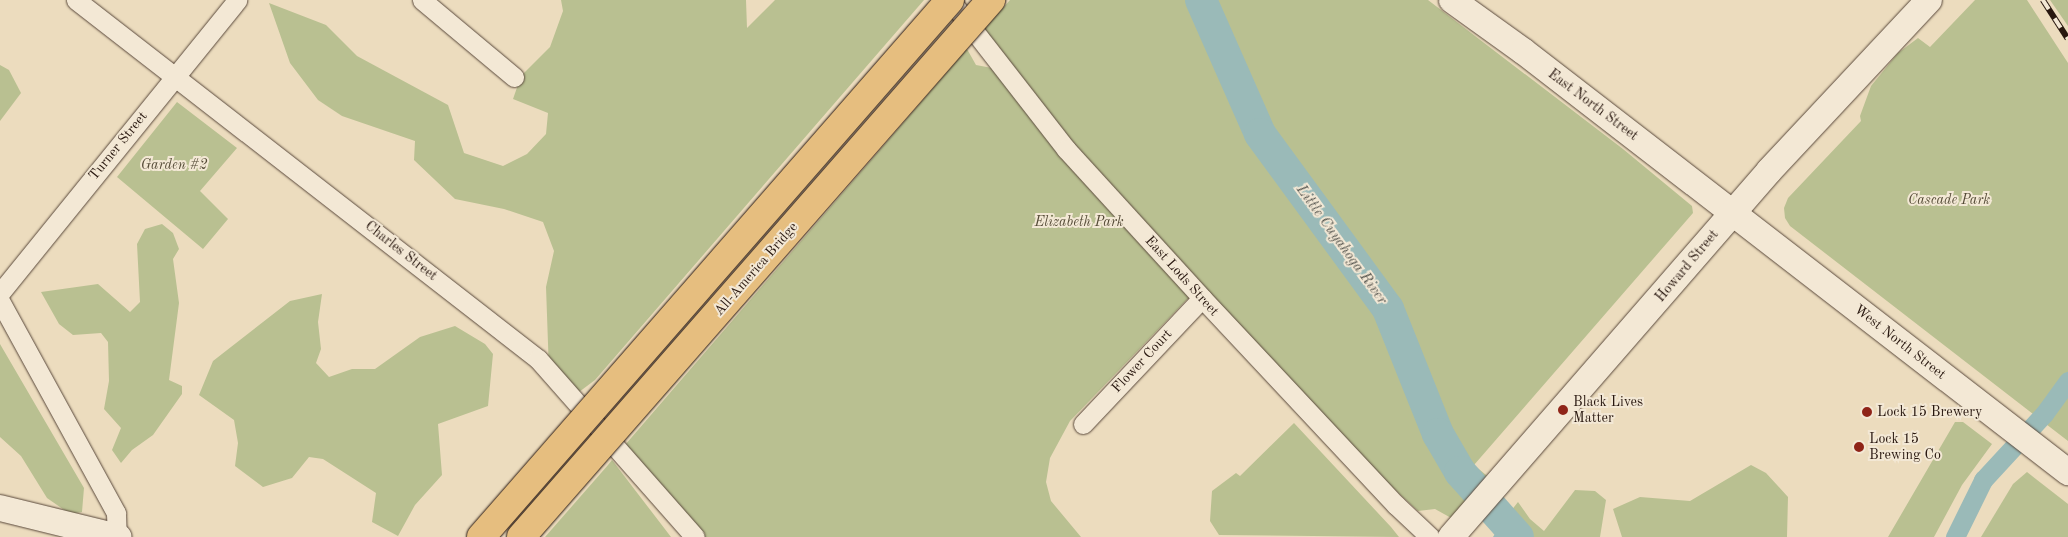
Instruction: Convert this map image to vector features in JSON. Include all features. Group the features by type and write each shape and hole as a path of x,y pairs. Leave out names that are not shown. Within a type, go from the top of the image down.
{"main road":[{"path":"481,537 950,0"},
{"name":"All-America Bridge","path":"521,537 991,0"}],"street":[{"name":"Charles Street","path":"76,0 538,359 695,537"},
{"name":"Turner Street","path":"0,293 174,76 238,0"},
{"path":"422,0 514,77"},
{"name":"East Lods Street","path":"950,0 1066,149 1202,298 1396,504 1430,537"},
{"name":"East North Street","path":"1452,0 1523,51 1732,213"},
{"name":"Howard Street","path":"1456,530 1732,213 1929,0"},
{"name":"West North Street","path":"1732,213 2061,466"},
{"name":"Flower Court","path":"1083,424 1202,298"},
{"path":"0,301 116,513 117,537 0,508"}],"green space":[{"path":"561,0 746,0 747,28 775,0 924,0 595,380 571,398 549,372 546,287 554,251 543,222 504,209 455,199 414,160 415,141 342,116 318,100 290,63 269,3 326,25 357,56 448,105 464,153 503,166 527,154 546,134 548,113 513,99 521,76 550,47 563,11"},
{"name":"Elizabeth Park","path":"1010,0 1428,0 1623,149 1692,206 1693,213 1474,465 1497,484 1462,524 1435,509 1418,511 1351,450 1202,284 1070,421 1050,458 1046,482 1051,501 1081,537 705,537 625,445 967,49 976,65 1013,72 982,32"},
{"name":"Cascade Park","path":"1975,0 2027,0 2068,63 2068,441 1790,226 1785,218 1784,208 1788,198 1861,121 1860,116 1871,86 1898,53 1918,38 1930,47"},
{"path":"2050,0 2068,0 2068,26"},
{"path":"0,65 9,70 21,93 0,121"},
{"name":"Garden #2","path":"177,102 237,148 200,191 228,219 203,249 117,177"},
{"path":"162,224 173,233 179,249 173,259 179,303 169,380 182,386 182,394 153,435 132,450 121,463 112,450 121,428 104,409 109,381 108,342 101,333 73,335 59,324 41,292 98,284 130,312 140,302 137,244 145,229"},
{"path":"322,294 318,322 321,349 316,363 329,377 352,369 375,369 420,337 455,326 485,344 493,354 488,406 438,424 442,475 415,505 398,536 372,522 376,493 323,459 309,457 292,478 263,487 235,466 238,443 234,420 199,395 213,361 290,301"},
{"path":"0,344 84,488 82,512 70,514 47,498 21,456 0,437"},
{"path":"1955,422 1963,422 1992,444 1962,485 1934,537 1888,537"},
{"path":"1294,423 1399,537 1219,535 1210,521 1212,491 1236,473 1240,476"},
{"path":"612,460 671,537 545,537 608,465"},
{"path":"1751,465 1766,473 1788,497 1787,537 1622,537 1613,509 1640,497 1690,501"},
{"path":"2027,472 2068,504 2068,537 1981,537 2013,484"},
{"path":"1575,490 1595,491 1606,500 1600,537 1518,537 1503,521 1518,502 1530,519 1544,531"}],"water":[{"path":"1503,521 1507,525 1518,537 1493,537"}],"waterway":[{"name":"Little Cuyahoga River","path":"1201,0 1260,134 1388,309 1438,434 1460,472 1518,537"},
{"path":"1955,537 1983,480 2044,414 2068,381"}],"railway":[{"path":"2043,0 2068,39"}],"place":[{"name":"Black Lives Matter","path":"1563,410"},
{"name":"Lock 15 Brewery","path":"1867,412"},
{"name":"Lock 15 Brewing Co","path":"1859,447"}]}
